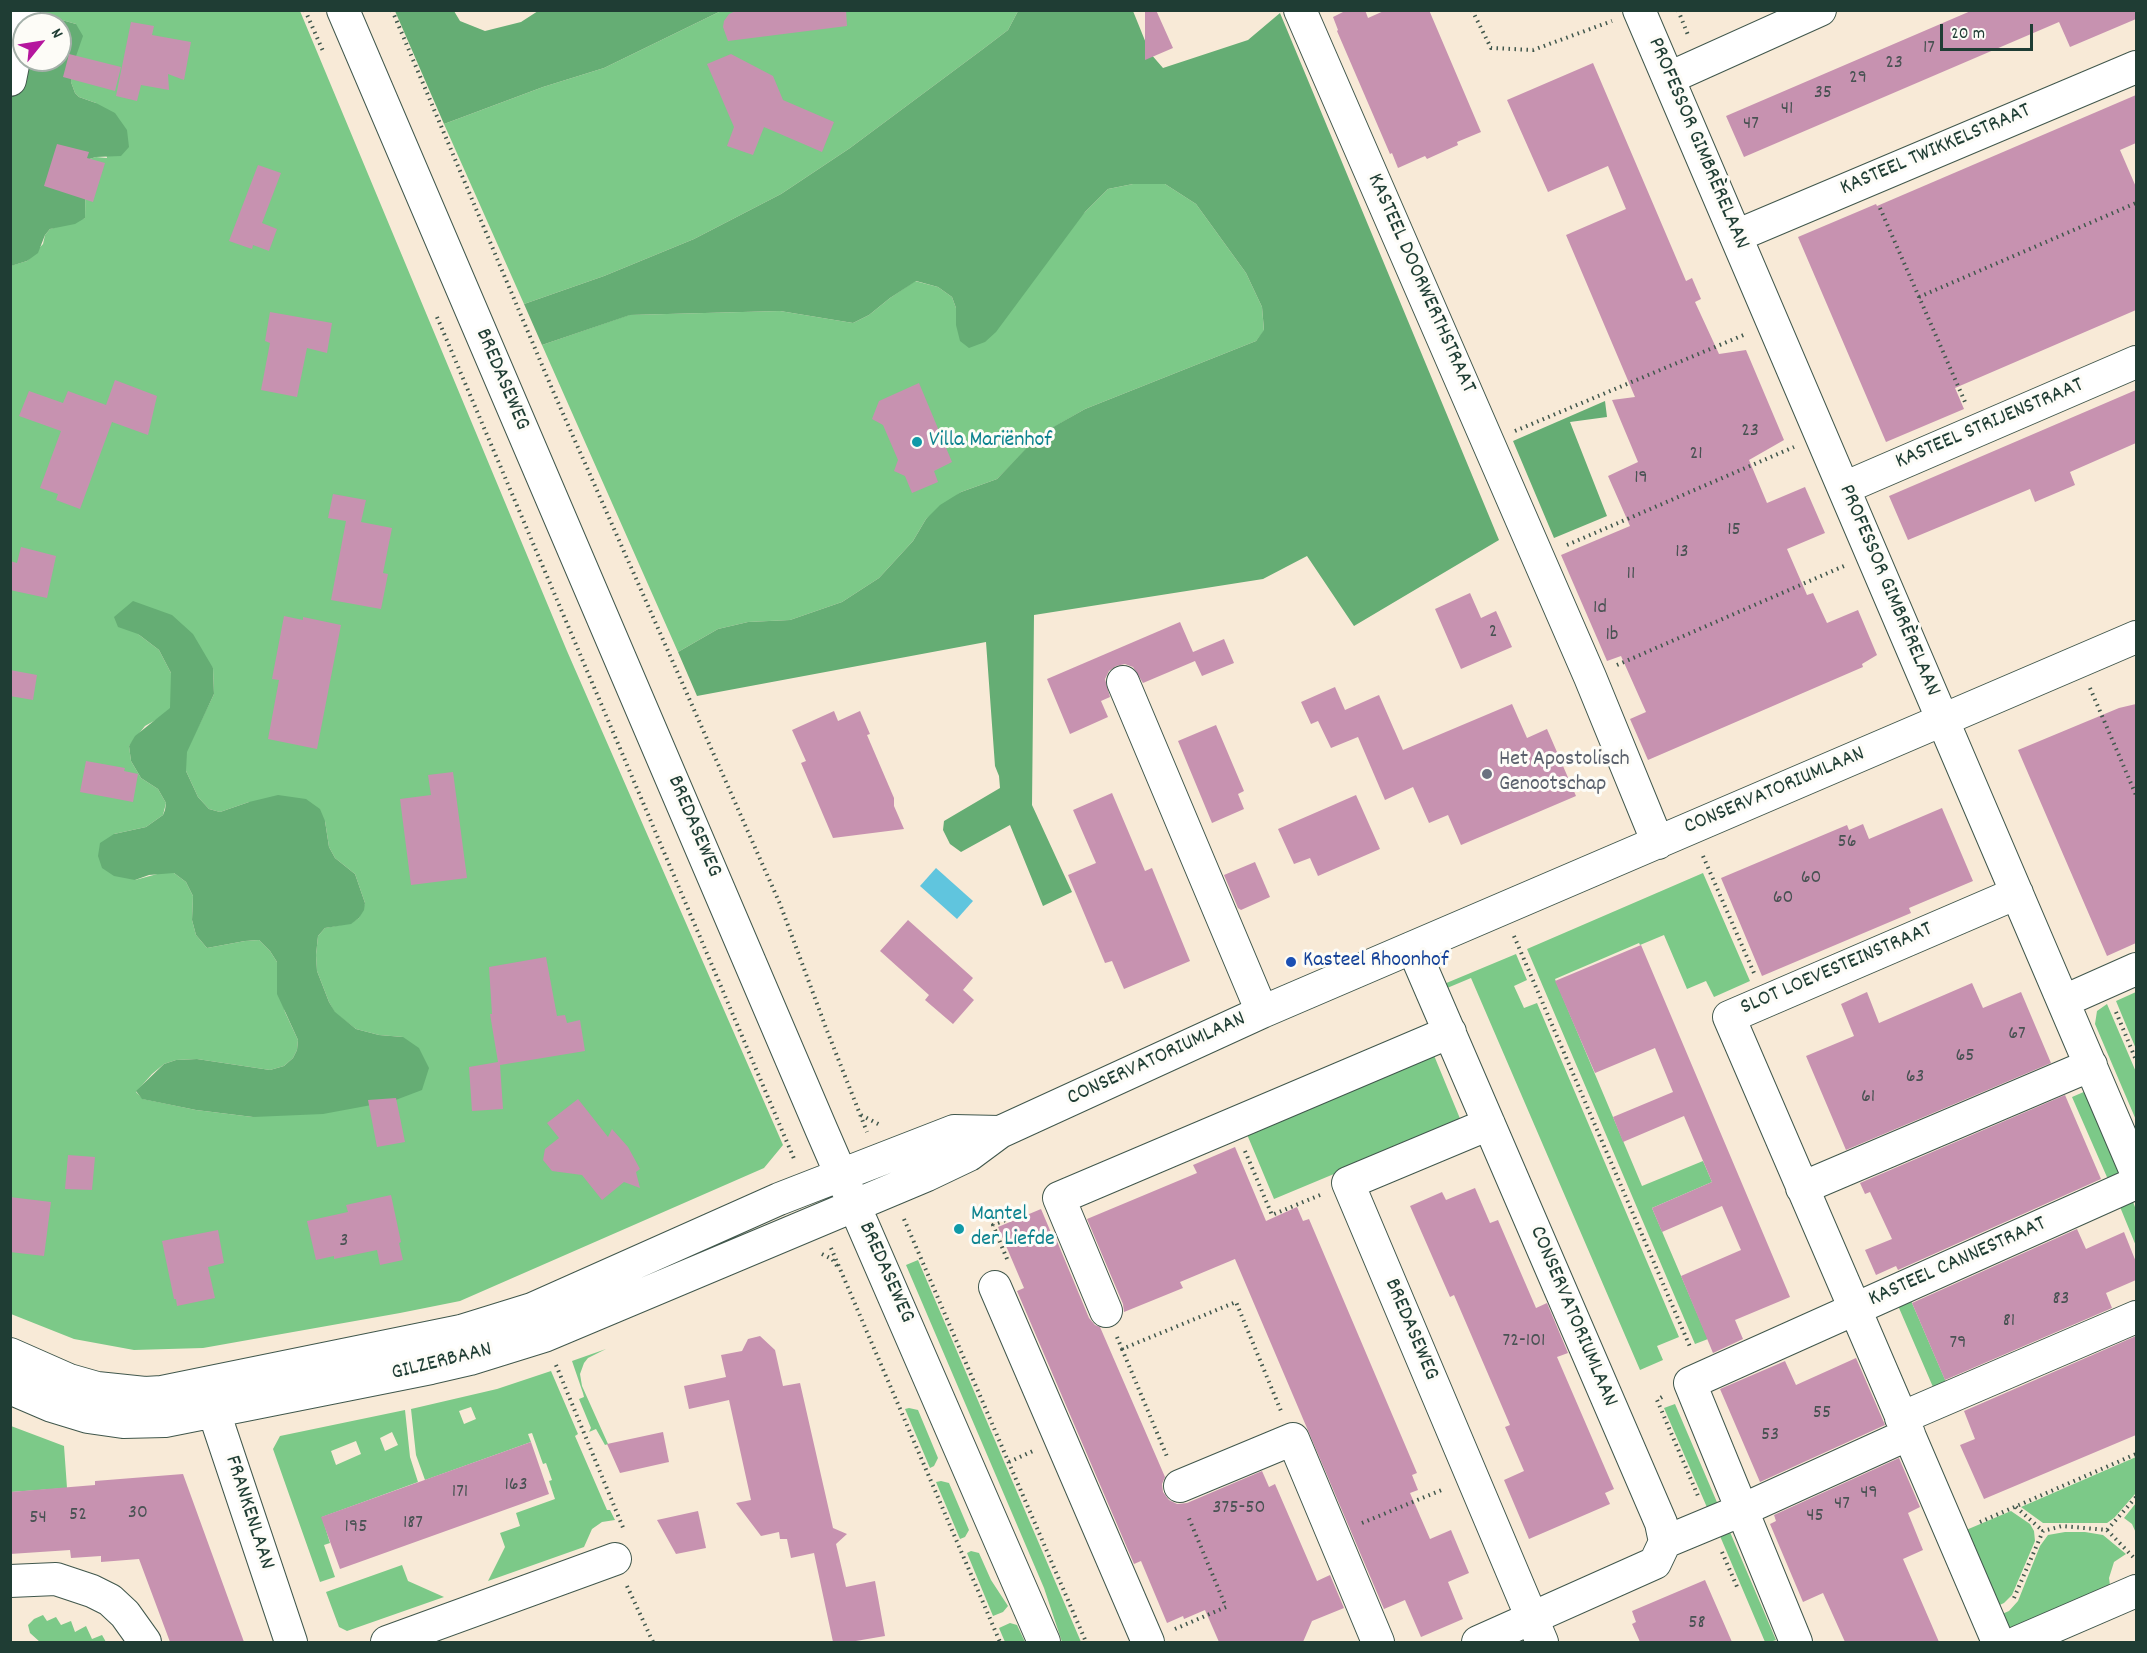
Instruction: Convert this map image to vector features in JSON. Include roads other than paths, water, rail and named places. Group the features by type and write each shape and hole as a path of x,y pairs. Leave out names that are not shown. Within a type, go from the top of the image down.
{"street":[{"path":"10,80 24,10"},
{"name":"BREDASEWEG","path":"344,10 1044,1642"},
{"name":"KASTEEL DOORWERTHSTRAAT","path":"1300,10 1539,557 1658,843"},
{"path":"1669,78 1820,10"},
{"name":"PROFESSOR GIMBRÈRELAAN","path":"1639,11 2136,1172"},
{"name":"KASTEEL TWIKKELSTRAAT","path":"1736,236 2136,67"},
{"name":"KASTEEL STRIJENSTRAAT","path":"1844,488 2136,362"},
{"name":"CONSERVATORIUMLAAN","path":"855,1205 969,1155 1000,1132 1262,1012 2136,637"},
{"path":"1123,682 1262,1012"},
{"name":"SLOT LOEVESTEINSTRAAT","path":"1855,1309 1729,1017 2017,893"},
{"name":"CONSERVATORIUMLAAN","path":"1413,948 1661,1523 1665,1542"},
{"path":"2064,1001 2136,969"},
{"path":"1106,1311 1059,1198 1450,1032"},
{"path":"1802,1188 2091,1065"},
{"name":"BREDASEWEG","path":"1489,1124 1348,1183 1537,1630"},
{"name":"CONSERVATORIUMLAAN","path":"842,1175 954,1131 1000,1132"},
{"name":"GILZERBAAN","path":"10,1388 52,1406 88,1417 123,1422 165,1420 211,1397 461,1331 532,1309 779,1199 842,1175"},
{"name":"KASTEEL CANNESTRAAT","path":"1992,1629 1855,1309 2136,1183"},
{"name":"GILZERBAAN","path":"10,1354 69,1380 97,1388 211,1397 441,1365 470,1359 544,1336 855,1205"},
{"path":"995,1287 1148,1642"},
{"path":"1796,1642 1689,1383 1855,1309"},
{"path":"1478,1642 1537,1630 1655,1563 1665,1542 1742,1510 1905,1426 2136,1317"},
{"name":"FRANKENLAAN","path":"211,1397 291,1642"},
{"path":"1180,1486 1293,1439 1378,1642"},
{"path":"387,1642 615,1559"},
{"path":"10,1581 56,1579 92,1591 110,1600 125,1614 145,1642"},
{"path":"2018,1642 2136,1591"}],"water":[{"path":"936,868 973,901 957,919 920,886"}],"place":[{"name":"Villa Mariënhof","path":"917,442"},
{"name":"Het Apostolisch Genootschap","path":"1487,774"},
{"name":"Kasteel Rhoonhof","path":"1291,962"},
{"name":"Mantel der Liefde","path":"959,1229"}]}
